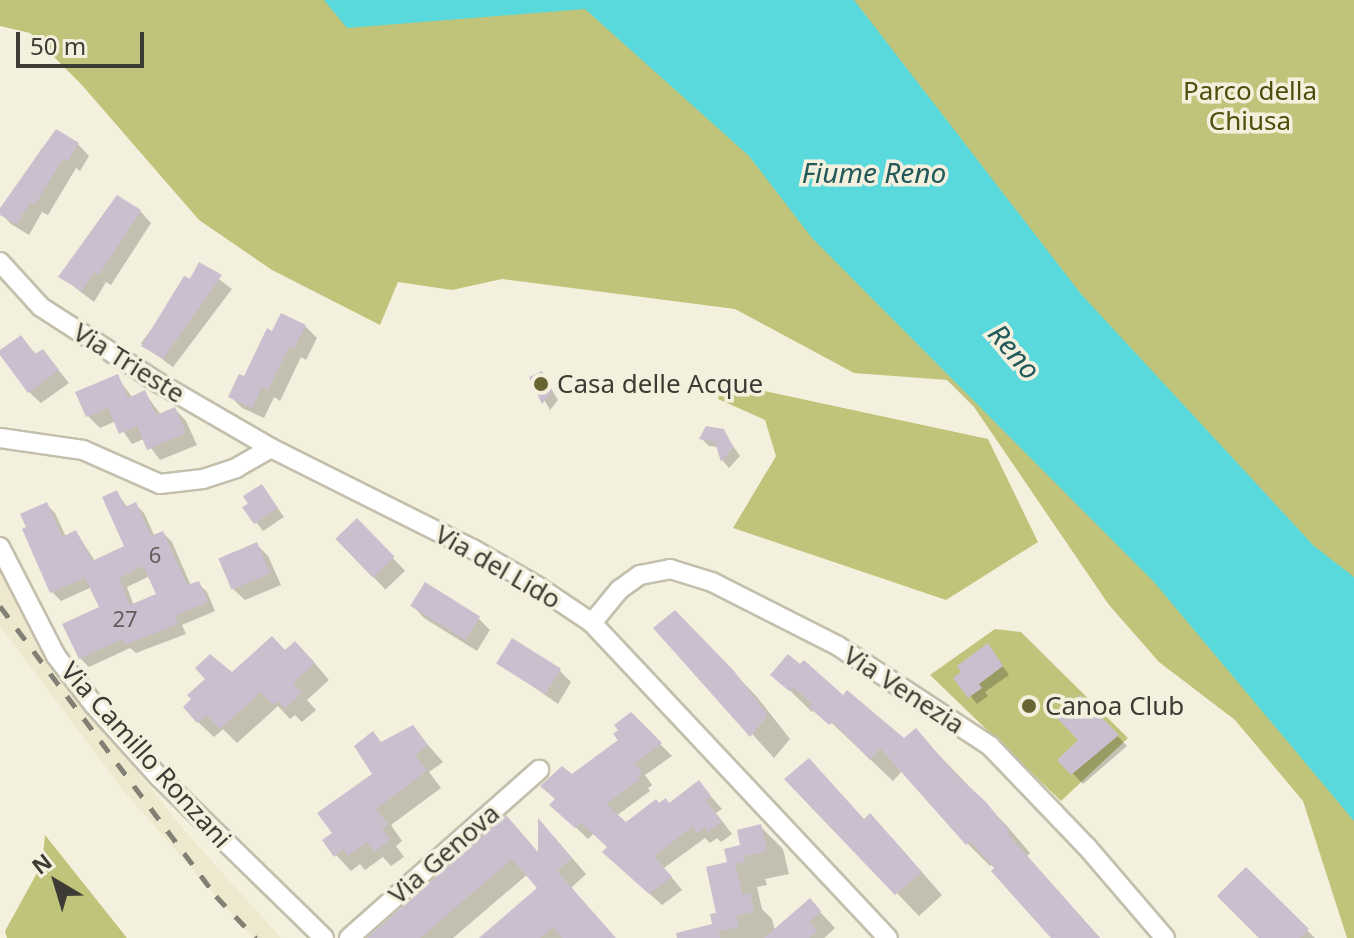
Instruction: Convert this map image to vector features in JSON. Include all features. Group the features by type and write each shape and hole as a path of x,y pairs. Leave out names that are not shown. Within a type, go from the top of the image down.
{"street":[{"name":"Via Trieste","path":"0,262 41,307 159,383 271,448"},
{"path":"0,438 83,450 160,484 203,479 236,468 271,448"},
{"name":"Via del Lido","path":"271,448 473,549 592,623 888,938"},
{"name":"Via Camillo Ronzani","path":"0,547 56,656 94,705 158,776 324,938"},
{"name":"Via Venezia","path":"592,623 619,590 640,575 670,569 712,582 838,646 990,746 1087,847 1165,938"},
{"name":"Via Genova","path":"349,938 539,770"}],"shaded area":[{"path":"0,570 34,636 86,706 185,831 281,938 253,938 127,795 0,626"}],"green space":[{"name":"Parco della Chiusa","path":"0,0 1354,0 1354,938 1347,938 1303,801 1235,720 1159,662 1109,605 974,407 947,380 854,373 735,309 502,279 452,290 398,282 380,325 272,270 199,220 81,84 30,33 0,26"},
{"path":"722,382 988,439 1038,542 946,600 733,528 776,456 765,420 718,399"},
{"name":"Canoa Club","path":"995,629 1021,632 1128,738 1061,801 930,675"},
{"path":"45,835 127,938 7,938 5,931 42,864"}],"water":[{"name":"Fiume Reno","path":"324,0 854,0 1081,294 1314,546 1354,577 1354,821 1154,582 812,238 749,156 585,9 347,28"}],"building":[{"path":"56,129 79,143 68,161 63,158 35,205 30,202 17,224 0,215 0,208"},
{"path":"117,195 141,210 99,275 94,272 82,291 58,277"},
{"path":"199,262 222,275 163,359 141,346 184,276 190,279"},
{"path":"281,313 306,325 294,349 289,347 268,390 262,387 252,408 228,397 239,374 244,376 267,328 272,331"},
{"path":"21,335 35,354 43,349 59,370 28,393 0,355 0,350"},
{"name":"Casa delle Acque","path":"542,371 552,392 542,404 529,377"},
{"path":"118,374 128,398 145,390 156,415 175,407 186,433 147,450 137,426 119,434 108,408 86,417 75,392"},
{"path":"706,426 724,429 733,447 721,462 715,442 699,439"},
{"path":"262,484 278,508 254,524 242,507 248,504 243,496"},
{"path":"117,490 125,507 136,502 151,536 163,531 187,585 199,581 208,602 175,616 178,624 125,645 122,639 79,659 62,624 99,607 85,578 50,593 22,529 26,527 20,514 47,502 62,537 76,530 92,561 124,546 102,497","holes":["143,566 156,594 130,605 119,578"]},
{"path":"357,518 395,557 373,578 335,539"},
{"path":"257,542 270,573 232,590 218,558"},
{"path":"425,582 480,616 465,640 410,606"},
{"path":"675,610 734,671 768,715 750,737 653,628"},
{"path":"272,636 285,650 295,641 315,663 293,683 302,693 285,708 278,701 273,705 261,692 220,729 206,715 197,723 183,707 191,699 187,695 205,679 195,668 210,654 232,672"},
{"path":"512,638 561,669 545,694 496,663"},
{"path":"988,643 1003,666 979,684 982,688 968,698 953,678 961,672 957,666"},
{"path":"788,654 800,664 804,660 843,695 847,690 904,738 916,728 954,773 985,801 1009,830 1006,832 1100,938 1051,938 991,871 994,868 971,842 966,845 880,748 870,760 833,722 829,725 809,707 812,704 793,687 789,691 770,675"},
{"path":"1080,695 1119,735 1071,775 1057,760 1078,740 1056,717"},
{"path":"631,712 662,743 635,763 642,772 638,776 640,779 606,804 626,822 656,799 659,803 666,798 669,803 699,780 711,796 706,800 722,822 708,832 705,827 697,833 692,827 654,856 672,877 649,894 602,852 607,847 581,823 575,828 549,805 555,799 540,786 562,766 572,774 618,740 613,734 618,730 614,725"},
{"path":"413,725 428,745 415,755 427,771 376,809 388,824 382,829 390,840 374,852 367,842 348,856 343,849 334,857 322,840 332,833 317,813 372,774 354,746 373,731 381,742"},
{"path":"809,758 864,819 870,813 922,872 895,895 784,779"},
{"path":"506,815 538,852 538,818 572,858 557,871 616,938 562,938 553,927 540,938 479,938 537,888 512,859 420,938 367,938"},
{"path":"761,824 767,851 744,856 745,862 735,864 743,895 750,893 754,912 736,916 739,927 718,932 720,938 677,938 676,933 712,924 710,914 716,913 706,867 727,862 724,849 740,845 737,830"},
{"path":"1246,867 1309,929 1300,938 1259,938 1217,896"},
{"path":"810,898 821,911 809,922 817,931 809,938 764,938"}],"railway":[{"path":"0,606 216,896 256,938"}],"place":[{"name":"Casa delle Acque","path":"541,384"},
{"name":"Canoa Club","path":"1029,706"}],"water label":[{"name":"Reno","path":"1015,351"}]}
